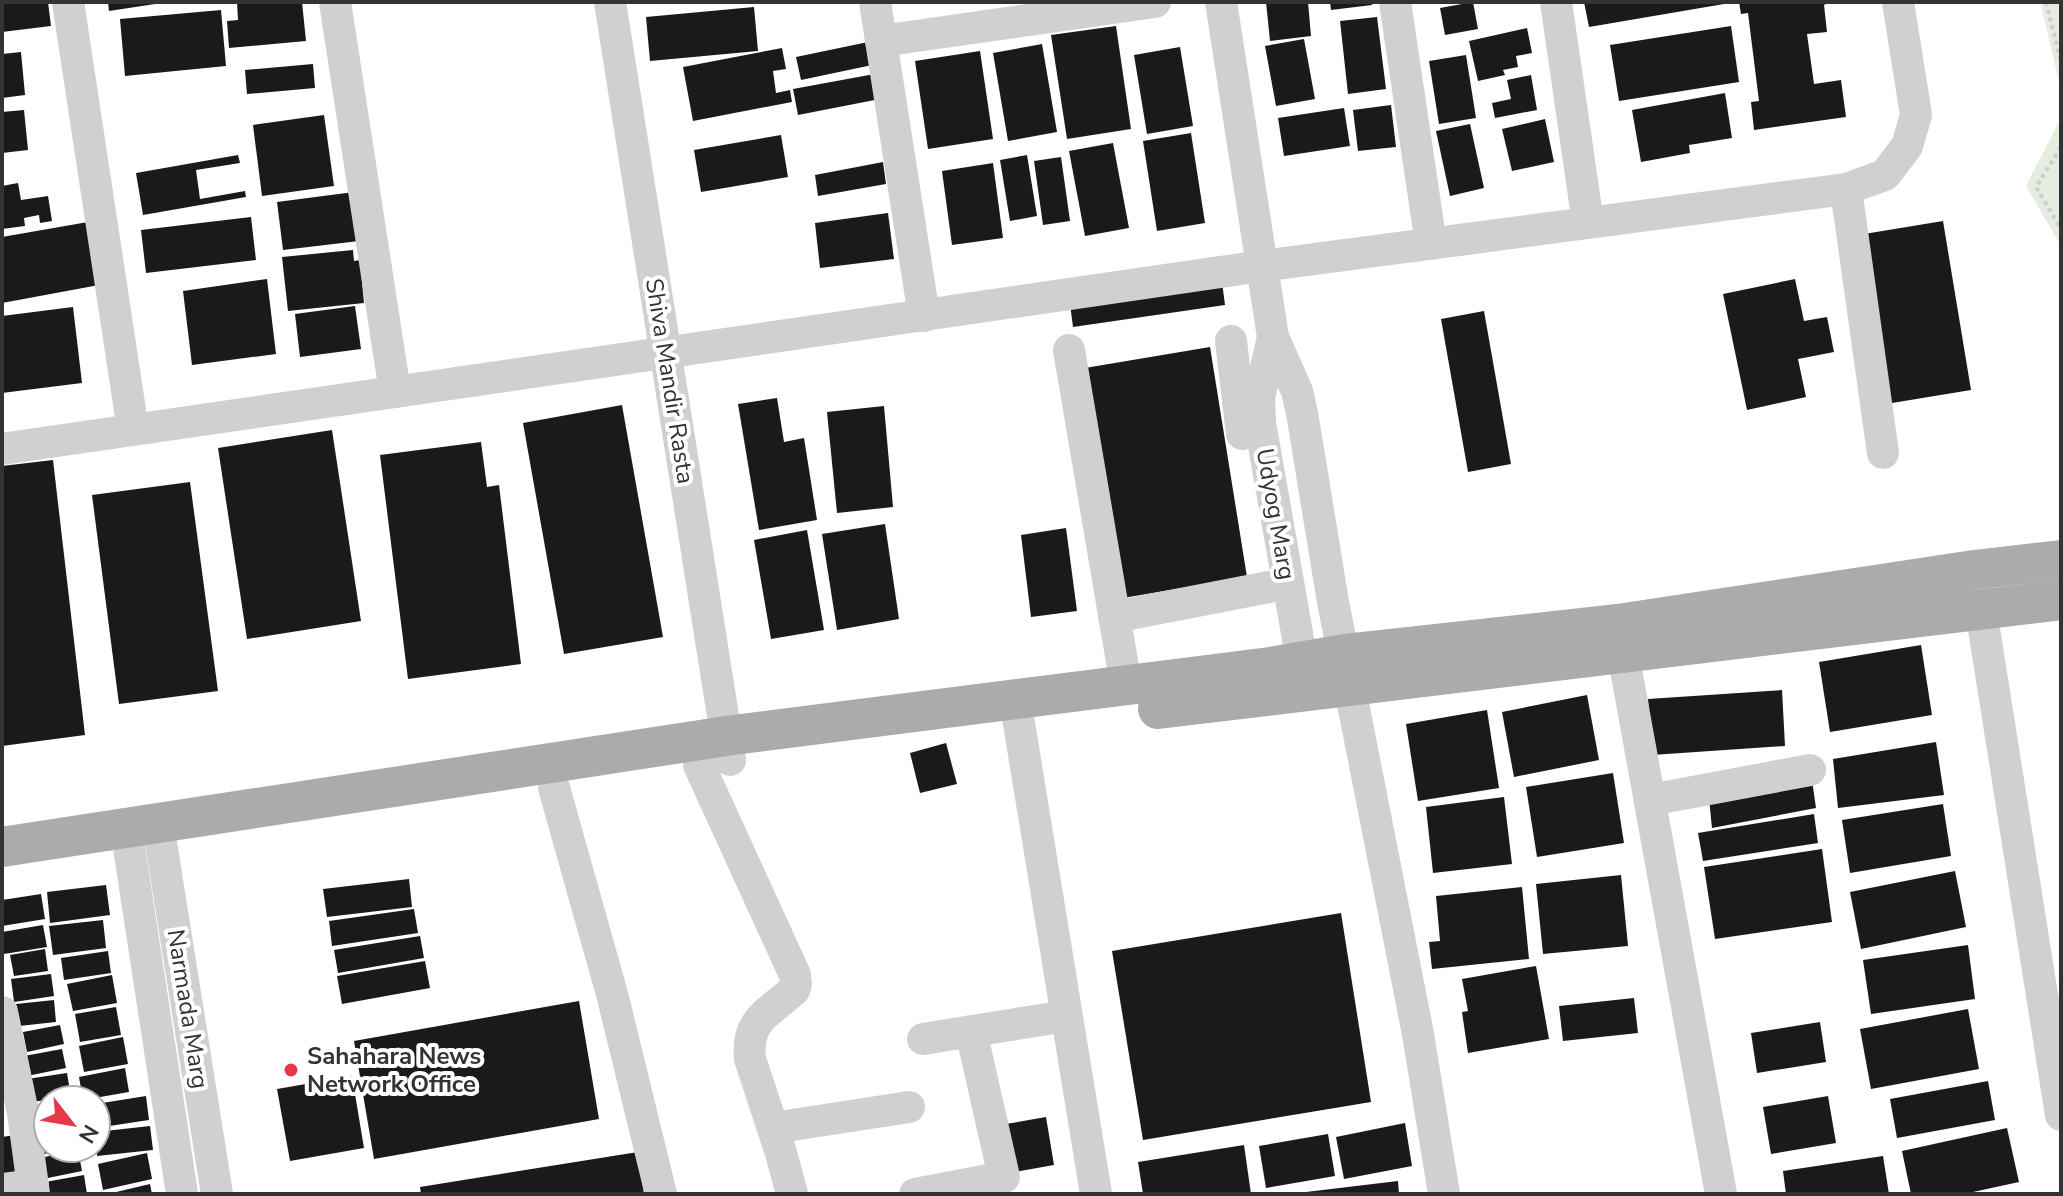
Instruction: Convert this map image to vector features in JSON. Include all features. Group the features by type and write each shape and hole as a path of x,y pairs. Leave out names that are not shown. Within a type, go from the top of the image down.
{"main road":[{"path":"1620,638 1974,570 2061,560"},
{"path":"1016,712 1126,685 1347,670 1620,638 2061,600"},
{"path":"2,873 144,839 718,754 1298,673"},
{"path":"2,847 144,839 554,788 718,754"}],"street":[{"path":"68,2 133,430"},
{"path":"335,2 395,392"},
{"name":"Shiva Mandir Rasta","path":"610,2 665,353 718,754 795,975 794,990 758,1019 748,1044 792,1194"},
{"path":"875,2 924,316"},
{"path":"881,41 1155,2"},
{"name":"Udyog Marg","path":"1221,2 1273,337 1297,391 1302,413 1333,602 1418,1034 1444,1194"},
{"path":"1395,2 1431,244"},
{"path":"1556,2 1588,223"},
{"path":"2,449 1262,266 1846,189 1885,175 1907,146 1916,115 1898,2"},
{"path":"1846,189 1883,453"},
{"name":"Udyog Marg","path":"1273,337 1259,398 1260,423 1298,673"},
{"path":"1231,341 1246,468 1269,587 1298,673"},
{"path":"1069,350 1126,685"},
{"path":"1974,570 2061,1115"},
{"path":"1114,617 1269,587"},
{"path":"1620,638 1721,1194"},
{"path":"1016,712 1096,1194"},
{"path":"1650,800 1810,770"},
{"path":"554,788 612,994 661,1194"},
{"name":"Narmada Marg","path":"144,839 182,1194"},
{"name":"Narmada Marg","path":"144,839 217,1194"},
{"path":"923,1039 1066,1016"},
{"path":"3,1027 23,1190"},
{"path":"915,1194 1004,1177 971,1031"},
{"path":"773,1128 909,1107"}],"path":[{"path":"2046,2 2061,62"},
{"path":"2061,147 2036,187 2061,229"}],"shaded area":[{"path":"2040,2 2061,2 2061,89"},
{"path":"2061,118 2061,246 2026,186"}],"building":[{"path":"2,2 48,2 51,26 2,32"},
{"path":"108,2 155,2 155,4 109,11"},
{"path":"237,2 302,2 306,41 229,48 227,21 238,20"},
{"path":"1266,2 1308,2 1311,36 1270,41"},
{"path":"1330,2 1372,2 1372,5 1331,10"},
{"path":"1473,2 1478,29 1445,35 1440,8"},
{"path":"1584,2 1724,2 1724,4 1589,27"},
{"path":"1739,2 1829,2 1824,5 1827,32 1807,34 1814,84 1841,80 1846,117 1754,130 1751,102 1759,101 1748,13 1741,14"},
{"path":"754,7 758,51 650,61 646,17"},
{"path":"221,10 226,66 125,76 120,19"},
{"path":"1377,17 1386,89 1348,94 1340,21"},
{"path":"1116,26 1131,129 1067,139 1051,35"},
{"path":"1731,26 1739,82 1619,101 1610,45"},
{"path":"1527,28 1532,53 1516,56 1518,67 1503,70 1505,75 1478,81 1469,41"},
{"path":"1304,39 1315,99 1276,106 1265,46"},
{"path":"873,41 877,64 801,80 796,57"},
{"path":"1042,44 1057,132 1008,141 993,53"},
{"path":"1180,47 1193,126 1147,134 1134,55"},
{"path":"782,48 786,69 773,71 776,93 790,90 792,102 693,121 683,67"},
{"path":"980,51 993,139 928,149 915,61"},
{"path":"21,52 25,95 2,98 2,54"},
{"path":"1466,55 1476,118 1439,124 1429,61"},
{"path":"313,64 315,88 247,94 245,70"},
{"path":"880,73 885,98 798,115 793,89"},
{"path":"1531,75 1537,110 1495,118 1492,103 1511,99 1507,80"},
{"path":"1725,93 1732,138 1689,145 1690,153 1641,162 1632,110"},
{"path":"1391,105 1396,147 1358,151 1353,110"},
{"path":"1344,108 1350,146 1284,156 1278,118"},
{"path":"24,110 28,150 2,153 2,112"},
{"path":"324,115 334,186 262,196 253,125"},
{"path":"1545,119 1554,162 1512,171 1502,129"},
{"path":"1470,124 1484,188 1450,196 1436,131"},
{"path":"1191,133 1205,223 1157,231 1143,141"},
{"path":"781,135 788,177 701,192 694,150"},
{"path":"1113,143 1129,228 1085,236 1069,151"},
{"path":"238,155 240,163 196,170 200,199 245,191 246,197 143,215 136,173"},
{"path":"1027,155 1037,216 1010,221 1000,160"},
{"path":"1061,157 1070,221 1043,225 1034,161"},
{"path":"883,162 886,184 818,196 815,175"},
{"path":"993,163 1003,238 952,245 942,171"},
{"path":"18,183 21,200 48,196 52,221 40,223 39,215 24,218 25,226 2,229 2,186"},
{"path":"354,192 359,241 283,250 277,202"},
{"path":"888,213 894,259 820,268 815,223"},
{"path":"251,217 256,260 146,273 141,230"},
{"path":"1943,221 1971,390 1886,404 1858,235"},
{"path":"88,222 99,285 2,303 2,237"},
{"path":"353,250 354,261 360,260 364,303 288,311 282,257"},
{"path":"267,279 276,354 192,365 183,291"},
{"path":"1795,279 1804,321 1827,317 1834,352 1798,359 1806,397 1747,410 1723,294"},
{"path":"1222,282 1225,305 1073,327 1070,304"},
{"path":"355,306 361,349 300,357 295,314"},
{"path":"73,307 82,383 2,393 2,316"},
{"path":"1484,311 1511,464 1468,472 1441,319"},
{"path":"1210,347 1247,577 1117,599 1079,369"},
{"path":"777,398 784,442 804,438 817,520 759,530 738,404"},
{"path":"622,405 663,637 564,654 523,423"},
{"path":"884,406 893,507 837,513 827,412"},
{"path":"332,430 361,621 247,639 218,448"},
{"path":"481,442 487,487 499,485 521,664 408,679 380,455"},
{"path":"53,460 85,735 2,746 2,466"},
{"path":"190,482 218,691 119,704 92,495"},
{"path":"885,524 899,619 837,630 822,534"},
{"path":"1066,528 1077,611 1031,617 1021,535"},
{"path":"807,530 824,630 771,639 754,540"},
{"path":"1921,645 1932,715 1830,732 1819,662"},
{"path":"1782,690 1785,746 1652,755 1648,699"},
{"path":"1587,695 1599,760 1514,777 1502,712"},
{"path":"1487,710 1499,788 1418,801 1406,724"},
{"path":"1936,742 1944,795 1838,808 1833,759"},
{"path":"946,743 957,784 920,793 910,753"},
{"path":"1613,773 1624,843 1537,857 1526,787"},
{"path":"1812,780 1816,808 1712,828 1709,799"},
{"path":"1504,797 1512,864 1433,873 1426,807"},
{"path":"1943,804 1951,856 1850,873 1842,820"},
{"path":"1814,814 1818,843 1703,861 1698,833"},
{"path":"1822,849 1832,922 1715,939 1704,867"},
{"path":"1955,871 1966,927 1861,949 1850,892"},
{"path":"1621,875 1628,946 1543,954 1536,884"},
{"path":"409,879 412,907 327,917 323,889"},
{"path":"106,885 110,915 50,923 47,892"},
{"path":"1522,887 1529,959 1432,969 1429,942 1440,941 1436,896"},
{"path":"41,894 45,919 2,926 2,900"},
{"path":"414,909 418,933 332,946 329,921"},
{"path":"1341,913 1371,1102 1143,1140 1112,951"},
{"path":"103,920 106,948 53,955 49,926"},
{"path":"43,925 47,947 4,954 2,932"},
{"path":"420,936 424,958 338,973 334,950"},
{"path":"1968,945 1975,999 1871,1014 1863,960"},
{"path":"45,949 48,971 14,976 10,955"},
{"path":"108,951 111,973 64,980 61,958"},
{"path":"425,961 430,988 342,1004 337,976"},
{"path":"1536,966 1549,1039 1468,1053 1462,1012 1468,1011 1462,979"},
{"path":"51,974 54,996 14,1002 11,979"},
{"path":"112,975 117,1003 73,1011 67,984"},
{"path":"1634,998 1638,1033 1563,1041 1559,1006"},
{"path":"54,1000 56,1022 19,1026 16,1004"},
{"path":"579,1001 599,1119 374,1159 354,1041"},
{"path":"116,1007 121,1035 80,1042 75,1014"},
{"path":"1968,1009 1979,1069 1871,1089 1860,1029"},
{"path":"1820,1022 1826,1062 1757,1073 1751,1033"},
{"path":"60,1025 64,1044 27,1052 23,1032"},
{"path":"123,1037 128,1064 84,1072 79,1046"},
{"path":"62,1049 66,1068 27,1076 24,1056"},
{"path":"125,1068 129,1092 112,1095 112,1084 80,1084 79,1077"},
{"path":"67,1073 69,1084 32,1084 31,1102 27,1079"},
{"path":"352,1076 364,1148 290,1161 277,1089"},
{"path":"1988,1081 1995,1120 1897,1138 1890,1099"},
{"path":"146,1096 149,1120 112,1126 112,1101"},
{"path":"1828,1096 1836,1143 1771,1154 1763,1107"},
{"path":"32,1106 32,1129 29,1129 26,1107"},
{"path":"1046,1117 1054,1165 1015,1172 1006,1124"},
{"path":"1405,1123 1412,1166 1344,1179 1336,1137"},
{"path":"150,1126 153,1150 112,1154 112,1130"},
{"path":"2007,1128 2019,1182 1964,1194 1911,1194 1902,1151"},
{"path":"22,1134 29,1180 2,1183 2,1137"},
{"path":"1328,1134 1335,1176 1266,1188 1259,1146"},
{"path":"1244,1145 1251,1194 1143,1194 1138,1162"},
{"path":"638,1152 644,1194 421,1194 420,1187"},
{"path":"147,1153 152,1179 103,1190 98,1164 112,1164 112,1161"},
{"path":"1883,1156 1889,1194 1786,1194 1783,1171"},
{"path":"36,1164 81,1164 82,1171 38,1180"},
{"path":"84,1175 87,1194 47,1194 45,1182"},
{"path":"1398,1181 1399,1194 1306,1194 1306,1192"},
{"path":"150,1184 152,1194 112,1194 112,1193"}],"place":[{"name":"Sahahara News Network Office","path":"291,1070"}]}
